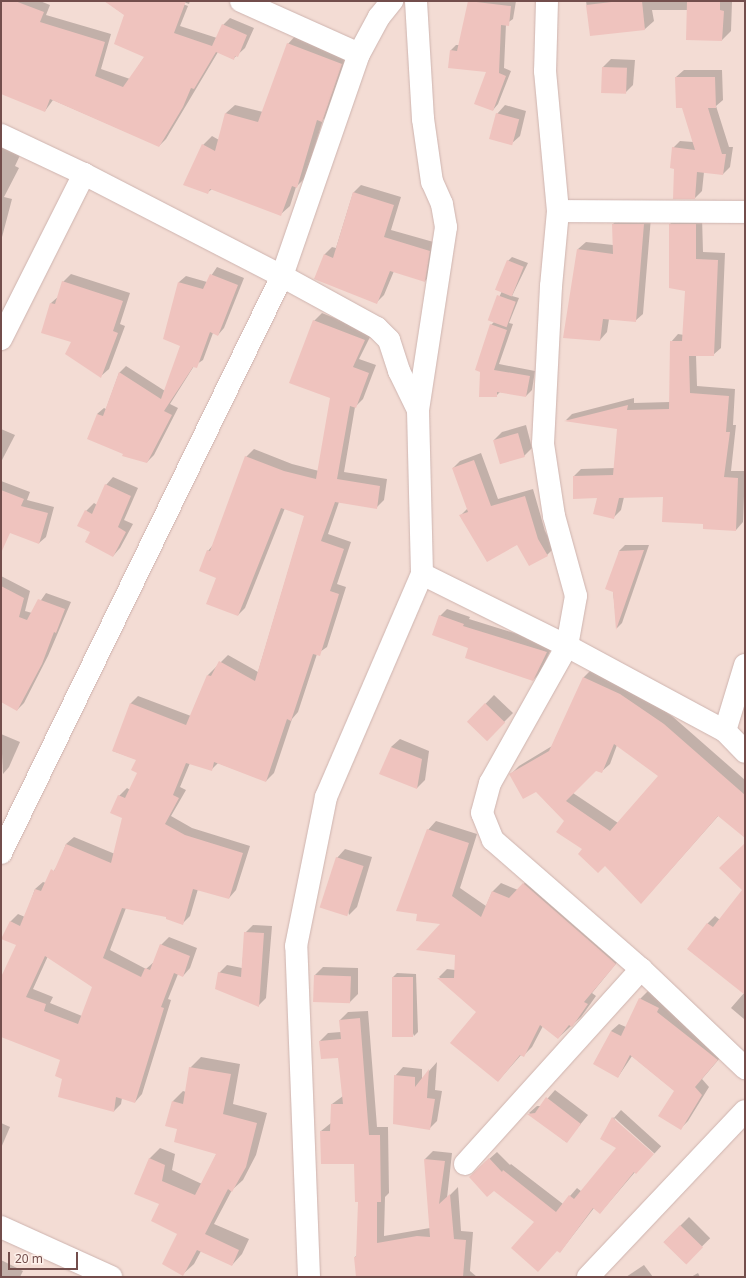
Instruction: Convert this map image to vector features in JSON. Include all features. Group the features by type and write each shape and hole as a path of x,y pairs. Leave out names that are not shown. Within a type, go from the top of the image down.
{"street":[{"path":"241,1 359,54"},
{"path":"1,853 282,276 359,54 379,17 392,1"},
{"path":"309,1277 296,946 326,797 422,574 418,410 446,227 442,204 432,182 423,119 416,1"},
{"path":"547,1 545,71 558,211 551,286 543,444 554,516 576,596 568,646 490,783 482,813 493,840 641,969 745,1068"},
{"path":"1,135 84,174 282,276 377,328 389,340 399,371 418,410"},
{"path":"1,339 84,174"},
{"path":"558,211 745,212"},
{"path":"422,574 568,646 725,731 745,752"},
{"path":"725,731 745,665"},
{"path":"465,1164 641,969"},
{"path":"588,1277 745,1111"},
{"path":"1,1227 111,1277"}],"shaded area":[{"path":"1,1 745,1 745,1277 1,1277"}],"building":[{"path":"1,1 15,1 44,12 40,22 105,42 95,76 123,87 144,57 114,44 124,15 104,1 186,1 174,33 212,46 222,24 247,35 238,57 235,56 234,60 216,52 194,89 191,88 183,107 159,147 50,99 45,112 1,94"},
{"path":"468,1 511,6 509,26 501,25 499,73 506,76 493,111 474,104 486,72 448,68 450,50 457,51"},
{"path":"620,1 642,1 645,30 590,36 586,5"},
{"path":"687,1 720,1 720,10 724,11 722,41 686,40"},
{"path":"287,43 342,64 322,122 317,120 297,188 292,186 281,216 210,189 208,194 183,185 202,144 215,151 225,113 258,122"},
{"path":"602,67 627,68 626,94 601,93"},
{"path":"675,77 715,77 716,108 708,108 722,154 726,154 723,175 697,172 695,199 673,199 674,169 670,168 672,147 695,150 682,108 676,108"},
{"path":"496,113 519,119 512,145 489,139"},
{"path":"353,192 394,205 384,237 430,251 425,282 390,271 377,304 314,279 324,254 333,258"},
{"path":"612,224 644,224 636,322 603,319 600,341 563,338 577,249 613,254"},
{"path":"669,224 696,224 696,259 718,260 714,356 689,356 690,393 729,396 726,432 730,432 724,477 738,478 736,531 703,529 703,524 662,522 663,497 619,498 614,519 593,514 597,498 573,499 573,476 613,475 617,429 564,421 628,405 627,410 669,409 670,341 682,341 685,291 669,288"},
{"path":"507,260 524,267 512,296 495,290"},
{"path":"210,274 238,285 218,336 210,332 197,368 193,367 164,411 172,415 147,463 122,456 123,454 87,439 97,414 103,416 119,372 161,399 180,346 163,339 178,282 203,289"},
{"path":"62,281 123,301 113,331 118,333 101,378 65,354 71,342 41,333 50,303 55,304"},
{"path":"497,295 516,302 507,327 488,320"},
{"path":"313,320 365,340 353,367 369,373 356,408 350,406 337,479 380,486 377,509 335,502 321,541 344,549 330,591 339,594 320,656 313,654 291,721 287,719 266,782 214,762 212,771 186,763 173,795 179,798 165,824 185,835 243,853 229,899 193,889 183,925 166,919 166,917 122,908 103,958 141,977 145,968 150,970 160,944 190,956 183,977 174,973 161,1007 164,1008 135,1103 116,1097 114,1112 58,1097 62,1079 55,1076 60,1060 1,1037 1,977 16,945 1,939 10,921 20,926 35,889 41,891 51,869 54,871 66,844 111,863 122,818 110,813 118,795 125,798 137,773 131,770 136,760 112,751 130,703 186,725 207,675 211,676 219,661 255,681 304,516 281,508 238,616 206,604 216,578 199,571 207,550 210,551 245,456 284,471 316,479 330,398 289,383","holes":["45,956 92,987 78,1024 44,1011 46,1004 26,997"]},
{"path":"490,324 507,330 494,370 530,376 526,397 497,392 497,397 479,397 480,372 475,370"},
{"path":"518,433 525,457 500,464 493,440"},
{"path":"474,460 491,506 525,496 538,539 548,556 529,566 517,545 487,562 459,515 468,512 452,468"},
{"path":"105,484 131,496 118,527 126,532 113,557 85,542 90,532 77,526 85,510 92,514"},
{"path":"1,490 24,499 21,506 48,513 39,544 10,533 1,553"},
{"path":"644,550 616,630 613,592 605,589 619,551"},
{"path":"1,586 24,598 19,617 27,620 38,599 65,609 56,633 54,632 42,664 17,711 1,702"},
{"path":"439,615 464,624 463,626 547,652 533,681 465,658 468,648 432,635"},
{"path":"583,677 620,694 664,724 745,795 745,838 718,816 641,904 605,866 598,873 578,854 582,849 556,832 564,821 536,792 523,799 509,774 549,751","holes":["614,744 658,776 610,831 566,801 596,771 602,773"]},
{"path":"485,703 505,722 487,741 467,722"},
{"path":"391,747 422,759 417,789 379,774"},
{"path":"427,829 469,843 452,896 481,917 492,891 509,898 523,883 616,964 584,1002 588,1004 572,1027 569,1025 558,1039 540,1025 524,1057 520,1055 498,1082 450,1043 476,1012 437,978 454,978 455,955 416,950 440,924 416,921 417,914 396,911"},
{"path":"745,843 745,995 687,949 707,923 713,927 742,890 719,868"},
{"path":"336,857 364,866 347,916 320,907"},
{"path":"244,932 264,933 259,1007 215,989 218,972 241,977"},
{"path":"314,975 351,976 350,1003 313,1002"},
{"path":"392,977 413,977 413,1037 392,1037"},
{"path":"639,998 659,1008 657,1012 718,1060 695,1087 702,1095 681,1130 658,1116 674,1091 630,1055 618,1078 593,1064 611,1031 621,1036"},
{"path":"360,1018 369,1135 380,1135 381,1202 377,1202 377,1243 417,1236 430,1237 424,1159 445,1161 439,1204 450,1194 454,1239 466,1240 463,1277 356,1277 354,1257 356,1257 358,1202 355,1202 354,1164 321,1164 320,1131 330,1131 331,1104 343,1104 338,1058 321,1059 319,1041 341,1039 339,1020"},
{"path":"189,1067 231,1074 223,1114 257,1123 246,1167 232,1192 228,1189 205,1234 239,1250 232,1266 197,1250 183,1276 162,1264 177,1234 151,1221 159,1204 134,1194 149,1158 165,1165 162,1181 195,1195 216,1154 174,1142 177,1129 165,1126 172,1101 183,1104"},
{"path":"429,1069 427,1098 435,1099 430,1130 393,1124 394,1075 415,1077 415,1087"},
{"path":"546,1097 581,1124 567,1143 527,1114 535,1113"},
{"path":"612,1117 654,1154 636,1174 634,1172 600,1214 593,1208 560,1253 557,1251 538,1272 511,1248 534,1222 494,1191 487,1197 469,1177 489,1158 502,1172 503,1170 556,1212 569,1195 574,1199 616,1148 600,1139"},
{"path":"680,1225 703,1247 686,1264 663,1242"}]}
